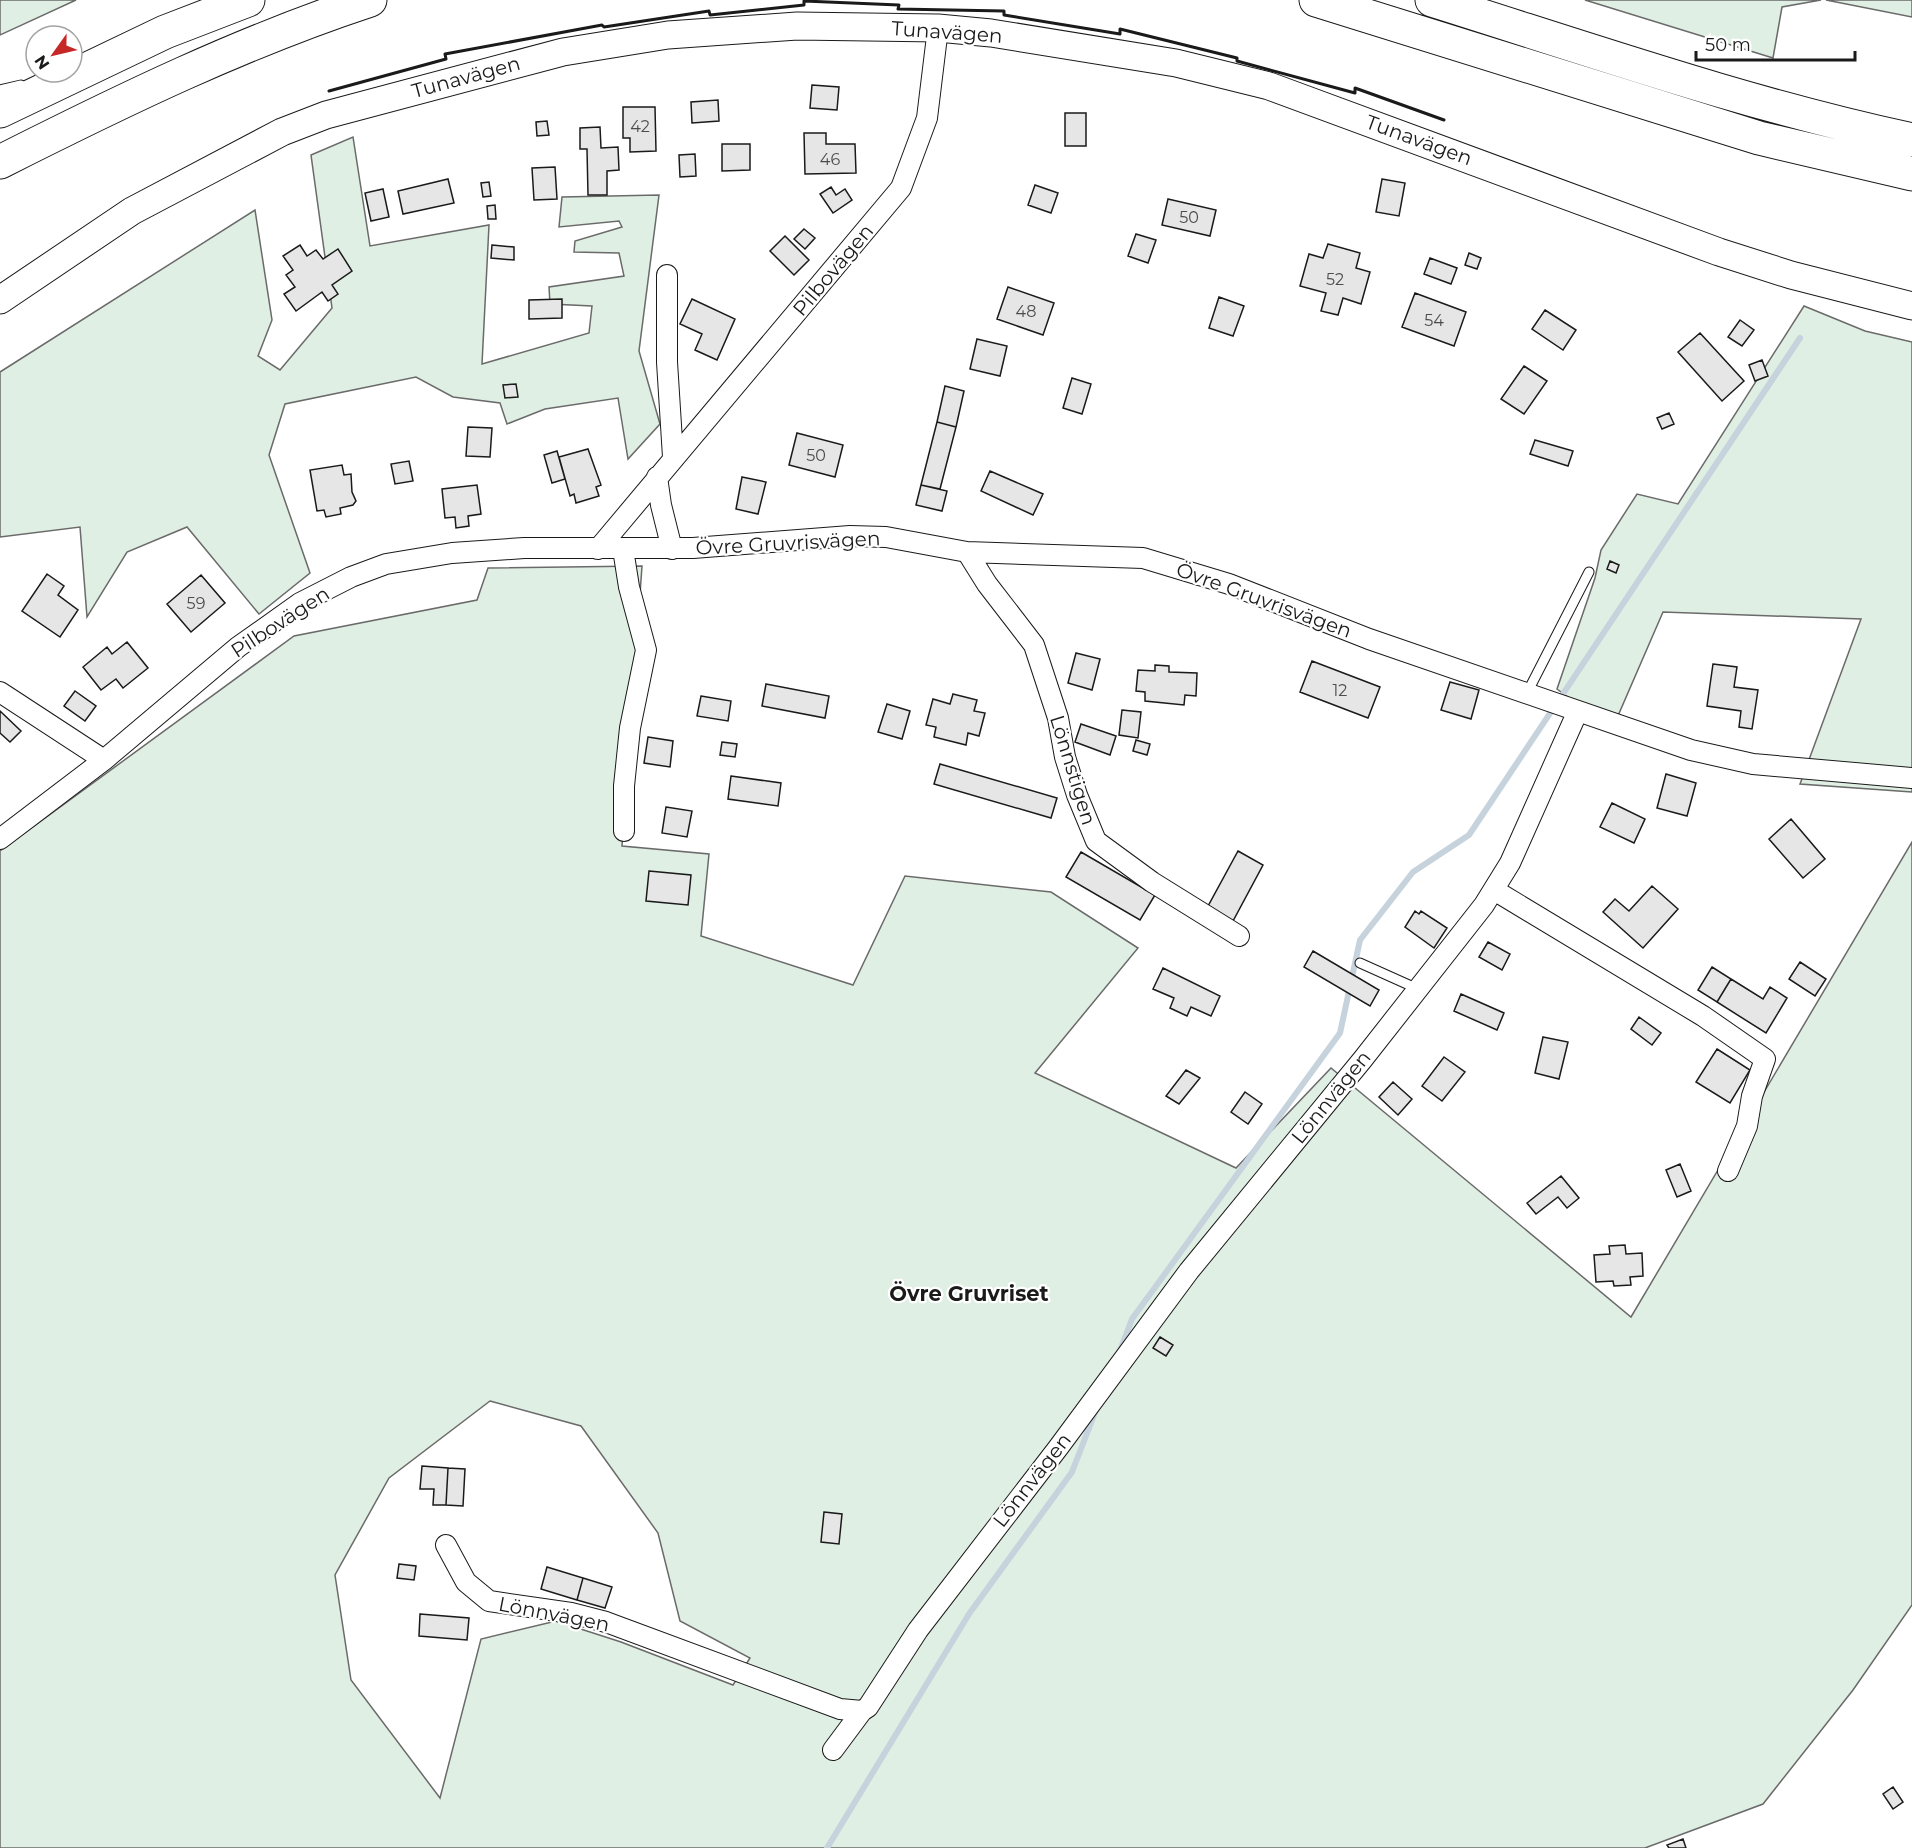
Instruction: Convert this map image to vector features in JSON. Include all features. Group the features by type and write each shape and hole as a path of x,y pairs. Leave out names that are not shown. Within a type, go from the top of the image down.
{"highway":[{"path":"84,70 165,32 248,0"},
{"path":"5,165 64,129 187,70 302,22 370,0"},
{"path":"1316,0 1760,138 1912,174"},
{"path":"1432,0 1725,92 1826,120 1912,140"},
{"path":"0,111 54,84"}],"street":[{"name":"Tunavägen","path":"0,300 132,211 282,132 326,115 536,58 668,35 797,26 938,28 991,33 1145,56 1269,86 1513,174 1617,216 1719,252 1791,275 1912,306"},
{"name":"Pilbovägen","path":"0,839 105,760 238,647 300,603 351,577 386,564 452,553 525,548 598,549 901,188 927,118 938,28"},
{"path":"667,275 667,362 673,457"},
{"path":"657,477 672,549"},
{"name":"Övre Gruvrisvägen","path":"598,549 672,549 874,536 909,540 948,551 1115,555 1170,564 1229,584 1369,639 1562,708 1690,750 1736,761 1912,778"},
{"path":"623,549 629,587 646,650 630,728 624,786 624,831"},
{"name":"Lönnstigen","path":"967,552 987,584 1034,645 1058,718 1074,786 1096,841 1152,882 1239,936"},
{"path":"0,692 105,760"},
{"name":"Lönnvägen","path":"446,1545 466,1582 489,1601 535,1610 571,1613 606,1622 840,1709 862,1711 868,1707 918,1630 1189,1271 1419,989 1494,890 1510,863 1562,708"},
{"path":"1494,890 1681,1002 1765,1059 1752,1096 1747,1126 1728,1171"},
{"path":"833,1750 862,1711"}],"lane":[{"path":"0,90 30,84"},
{"path":"1526,695 1589,572"},
{"path":"1360,963 1419,989"}],"green space":[{"path":"0,0 76,0 0,35"},
{"path":"1585,0 1821,0 1782,7 1773,58"},
{"path":"1826,0 1912,0 1912,17"},
{"path":"353,137 370,246 489,225 482,364 589,333 592,306 550,304 549,287 624,276 619,253 574,252 575,241 622,227 619,221 559,227 562,197 659,195 639,351 660,424 628,459 618,398 545,409 507,424 500,403 453,397 416,377 285,404 269,455 310,573 259,614 187,527 127,552 87,617 80,527 0,537 0,372 255,210 272,320 258,356 280,370 332,308 311,155"},
{"path":"1804,306 1865,331 1912,342 1912,792 1800,784 1861,619 1663,612 1617,718 1583,708 1557,689 1595,578 1601,550 1637,494 1678,504"},
{"path":"642,566 622,846 709,854 701,936 853,985 905,876 1051,892 1138,948 1035,1073 1236,1168 1331,1068 1631,1317 1912,842 1912,1605 1853,1690 1763,1804 1645,1848 0,1848 0,851 294,636 477,600 488,568","holes":["490,1401 581,1426 658,1533 680,1621 750,1658 733,1685 621,1642 556,1621 481,1639 440,1798 351,1680 335,1575 389,1478"]}],"building":[{"path":"812,85 839,87 837,110 810,108"},
{"path":"718,100 719,121 692,123 691,102"},
{"path":"623,107 655,107 656,151 630,152 630,138 623,138"},
{"path":"1065,113 1086,113 1086,146 1065,146"},
{"path":"547,121 549,135 537,136 536,122"},
{"path":"600,127 601,148 618,147 619,170 607,171 607,195 588,195 587,149 580,149 580,128"},
{"path":"804,133 826,133 826,144 855,144 856,173 805,174"},
{"path":"722,144 750,144 750,170 722,171"},
{"path":"695,154 696,176 680,177 679,155"},
{"path":"555,167 557,199 534,200 532,168"},
{"path":"448,179 454,203 403,214 398,191"},
{"path":"1382,179 1405,183 1399,216 1376,212"},
{"path":"489,182 491,196 483,197 481,183"},
{"path":"1035,185 1058,193 1051,213 1028,205"},
{"path":"831,187 836,195 845,189 852,200 833,213 820,194"},
{"path":"383,189 389,217 371,221 365,193"},
{"path":"1168,199 1216,210 1210,236 1162,225"},
{"path":"495,205 496,219 488,219 487,206"},
{"path":"804,229 815,238 805,249 794,239"},
{"path":"1136,234 1156,240 1148,263 1128,256"},
{"path":"785,236 809,260 794,275 770,251"},
{"path":"1328,244 1360,253 1356,268 1370,272 1361,304 1343,298 1338,315 1321,311 1326,293 1300,286 1309,254 1323,258"},
{"path":"300,245 307,256 316,250 323,259 338,249 352,271 332,285 338,294 328,301 322,292 296,311 284,294 295,287 286,275 293,270 283,256"},
{"path":"492,245 514,247 514,260 491,258"},
{"path":"1469,253 1481,258 1477,269 1465,265"},
{"path":"1430,258 1457,268 1451,284 1424,274"},
{"path":"1008,287 1054,303 1043,335 997,319"},
{"path":"1415,293 1466,312 1454,346 1402,327"},
{"path":"1219,297 1244,306 1233,336 1209,328"},
{"path":"562,299 562,318 529,319 529,300"},
{"path":"692,299 735,319 717,360 695,350 702,334 680,324"},
{"path":"1545,310 1576,330 1563,350 1532,329"},
{"path":"1740,320 1754,330 1742,346 1728,337"},
{"path":"1700,333 1744,381 1722,401 1678,352"},
{"path":"977,339 1007,346 1000,376 970,369"},
{"path":"1762,360 1768,376 1755,381 1749,365"},
{"path":"1524,366 1547,381 1524,414 1501,399"},
{"path":"1072,378 1091,384 1082,414 1063,408"},
{"path":"516,384 518,397 505,398 503,385"},
{"path":"945,386 964,391 956,427 937,422"},
{"path":"1669,413 1674,424 1662,429 1657,418"},
{"path":"937,422 956,427 940,489 921,485"},
{"path":"468,427 492,428 490,457 466,456"},
{"path":"797,433 843,445 835,477 789,465"},
{"path":"1535,440 1573,451 1568,466 1530,454"},
{"path":"588,449 601,485 596,487 599,496 576,503 574,494 570,496 559,457"},
{"path":"557,451 565,479 552,483 544,455"},
{"path":"409,461 413,481 395,484 391,464"},
{"path":"342,465 344,475 351,474 352,492 356,501 353,505 340,508 341,514 326,517 324,510 317,511 310,470"},
{"path":"990,471 1043,494 1033,515 981,491"},
{"path":"742,477 766,482 758,514 736,509"},
{"path":"477,485 481,514 468,516 469,526 456,528 455,517 445,518 442,489"},
{"path":"921,485 947,491 942,511 916,505"},
{"path":"1610,561 1619,565 1616,573 1607,569"},
{"path":"47,574 64,586 58,595 78,610 60,637 22,611"},
{"path":"201,575 225,603 191,632 167,604"},
{"path":"127,642 148,668 123,688 116,679 101,690 83,667 107,647 112,654"},
{"path":"1076,653 1100,659 1092,690 1068,683"},
{"path":"1312,661 1380,687 1368,718 1300,692"},
{"path":"1713,664 1737,667 1734,687 1758,690 1752,729 1739,727 1741,711 1707,706"},
{"path":"1155,665 1169,666 1169,672 1197,673 1196,696 1185,695 1184,705 1145,701 1145,692 1136,691 1138,670 1155,671"},
{"path":"1450,682 1479,690 1471,719 1441,710"},
{"path":"766,684 829,696 825,718 762,706"},
{"path":"75,691 96,706 85,721 64,706"},
{"path":"953,694 977,700 974,711 985,713 979,736 968,733 966,745 934,737 936,727 926,725 933,699 950,704"},
{"path":"701,696 731,701 728,721 697,716"},
{"path":"887,704 910,711 902,739 878,732"},
{"path":"1122,710 1141,712 1138,738 1119,735"},
{"path":"0,711 21,731 10,742 0,733"},
{"path":"1081,724 1116,736 1110,755 1075,742"},
{"path":"648,737 673,741 670,767 644,763"},
{"path":"1136,740 1150,744 1147,755 1133,751"},
{"path":"722,742 737,744 735,757 720,755"},
{"path":"940,764 1057,798 1051,818 934,784"},
{"path":"1666,774 1696,783 1687,816 1657,808"},
{"path":"731,776 781,783 778,806 728,799"},
{"path":"1612,803 1645,819 1634,843 1600,827"},
{"path":"666,807 692,811 687,837 662,833"},
{"path":"1791,819 1825,859 1803,878 1769,839"},
{"path":"1238,851 1263,865 1233,921 1207,908"},
{"path":"1081,852 1155,895 1140,920 1066,877"},
{"path":"649,871 691,875 688,905 646,901"},
{"path":"1652,886 1678,909 1643,948 1603,912 1615,899 1629,911"},
{"path":"1415,911 1419,914 1421,911 1447,928 1434,948 1405,927"},
{"path":"1488,942 1510,954 1502,970 1479,957"},
{"path":"1313,951 1379,990 1370,1006 1304,967"},
{"path":"1800,962 1826,979 1815,996 1789,979"},
{"path":"1712,967 1731,979 1717,1002 1698,990"},
{"path":"1163,968 1220,996 1211,1016 1191,1007 1187,1016 1170,1008 1174,998 1153,989"},
{"path":"1731,979 1763,999 1770,987 1787,998 1766,1033 1717,1002"},
{"path":"1461,994 1504,1013 1497,1030 1454,1011"},
{"path":"1639,1017 1661,1033 1652,1045 1631,1029"},
{"path":"1543,1037 1568,1042 1559,1079 1535,1073"},
{"path":"1717,1049 1750,1070 1730,1103 1696,1082"},
{"path":"1444,1057 1465,1072 1442,1101 1422,1086"},
{"path":"1186,1070 1200,1078 1179,1104 1166,1096"},
{"path":"1393,1082 1412,1099 1398,1115 1379,1097"},
{"path":"1245,1092 1262,1104 1248,1124 1231,1112"},
{"path":"1680,1164 1691,1191 1677,1197 1666,1170"},
{"path":"1561,1176 1579,1198 1567,1208 1558,1197 1536,1214 1527,1203"},
{"path":"1625,1245 1626,1254 1642,1253 1643,1276 1630,1277 1631,1285 1614,1286 1613,1281 1596,1282 1594,1255 1610,1254 1609,1246"},
{"path":"1160,1337 1173,1345 1166,1356 1153,1348"},
{"path":"422,1466 448,1468 446,1505 433,1505 434,1489 420,1489"},
{"path":"448,1468 465,1469 463,1506 446,1505"},
{"path":"824,1512 842,1514 839,1544 821,1542"},
{"path":"399,1564 416,1566 414,1580 397,1578"},
{"path":"547,1567 583,1578 577,1600 541,1589"},
{"path":"583,1578 612,1587 605,1608 577,1600"},
{"path":"420,1614 469,1618 467,1640 419,1636"},
{"path":"1893,1787 1903,1802 1893,1809 1883,1794"},
{"path":"1683,1839 1686,1848 1669,1848 1667,1845"}],"waterway":[{"path":"1119,1353 1132,1319 1340,1033 1360,940 1413,872 1469,835 1800,338"},
{"path":"827,1848 969,1614 1072,1472 1096,1410"}],"wall":[{"path":"329,91 446,59 445,54 602,25 604,27 709,11 710,15 804,5 804,1 899,5 898,9 1004,11 1004,15 1120,34 1120,29 1237,58 1237,61 1355,93 1355,88 1444,120"}],"district":[{"name":"Övre Gruvriset","path":"969,1293"}]}
